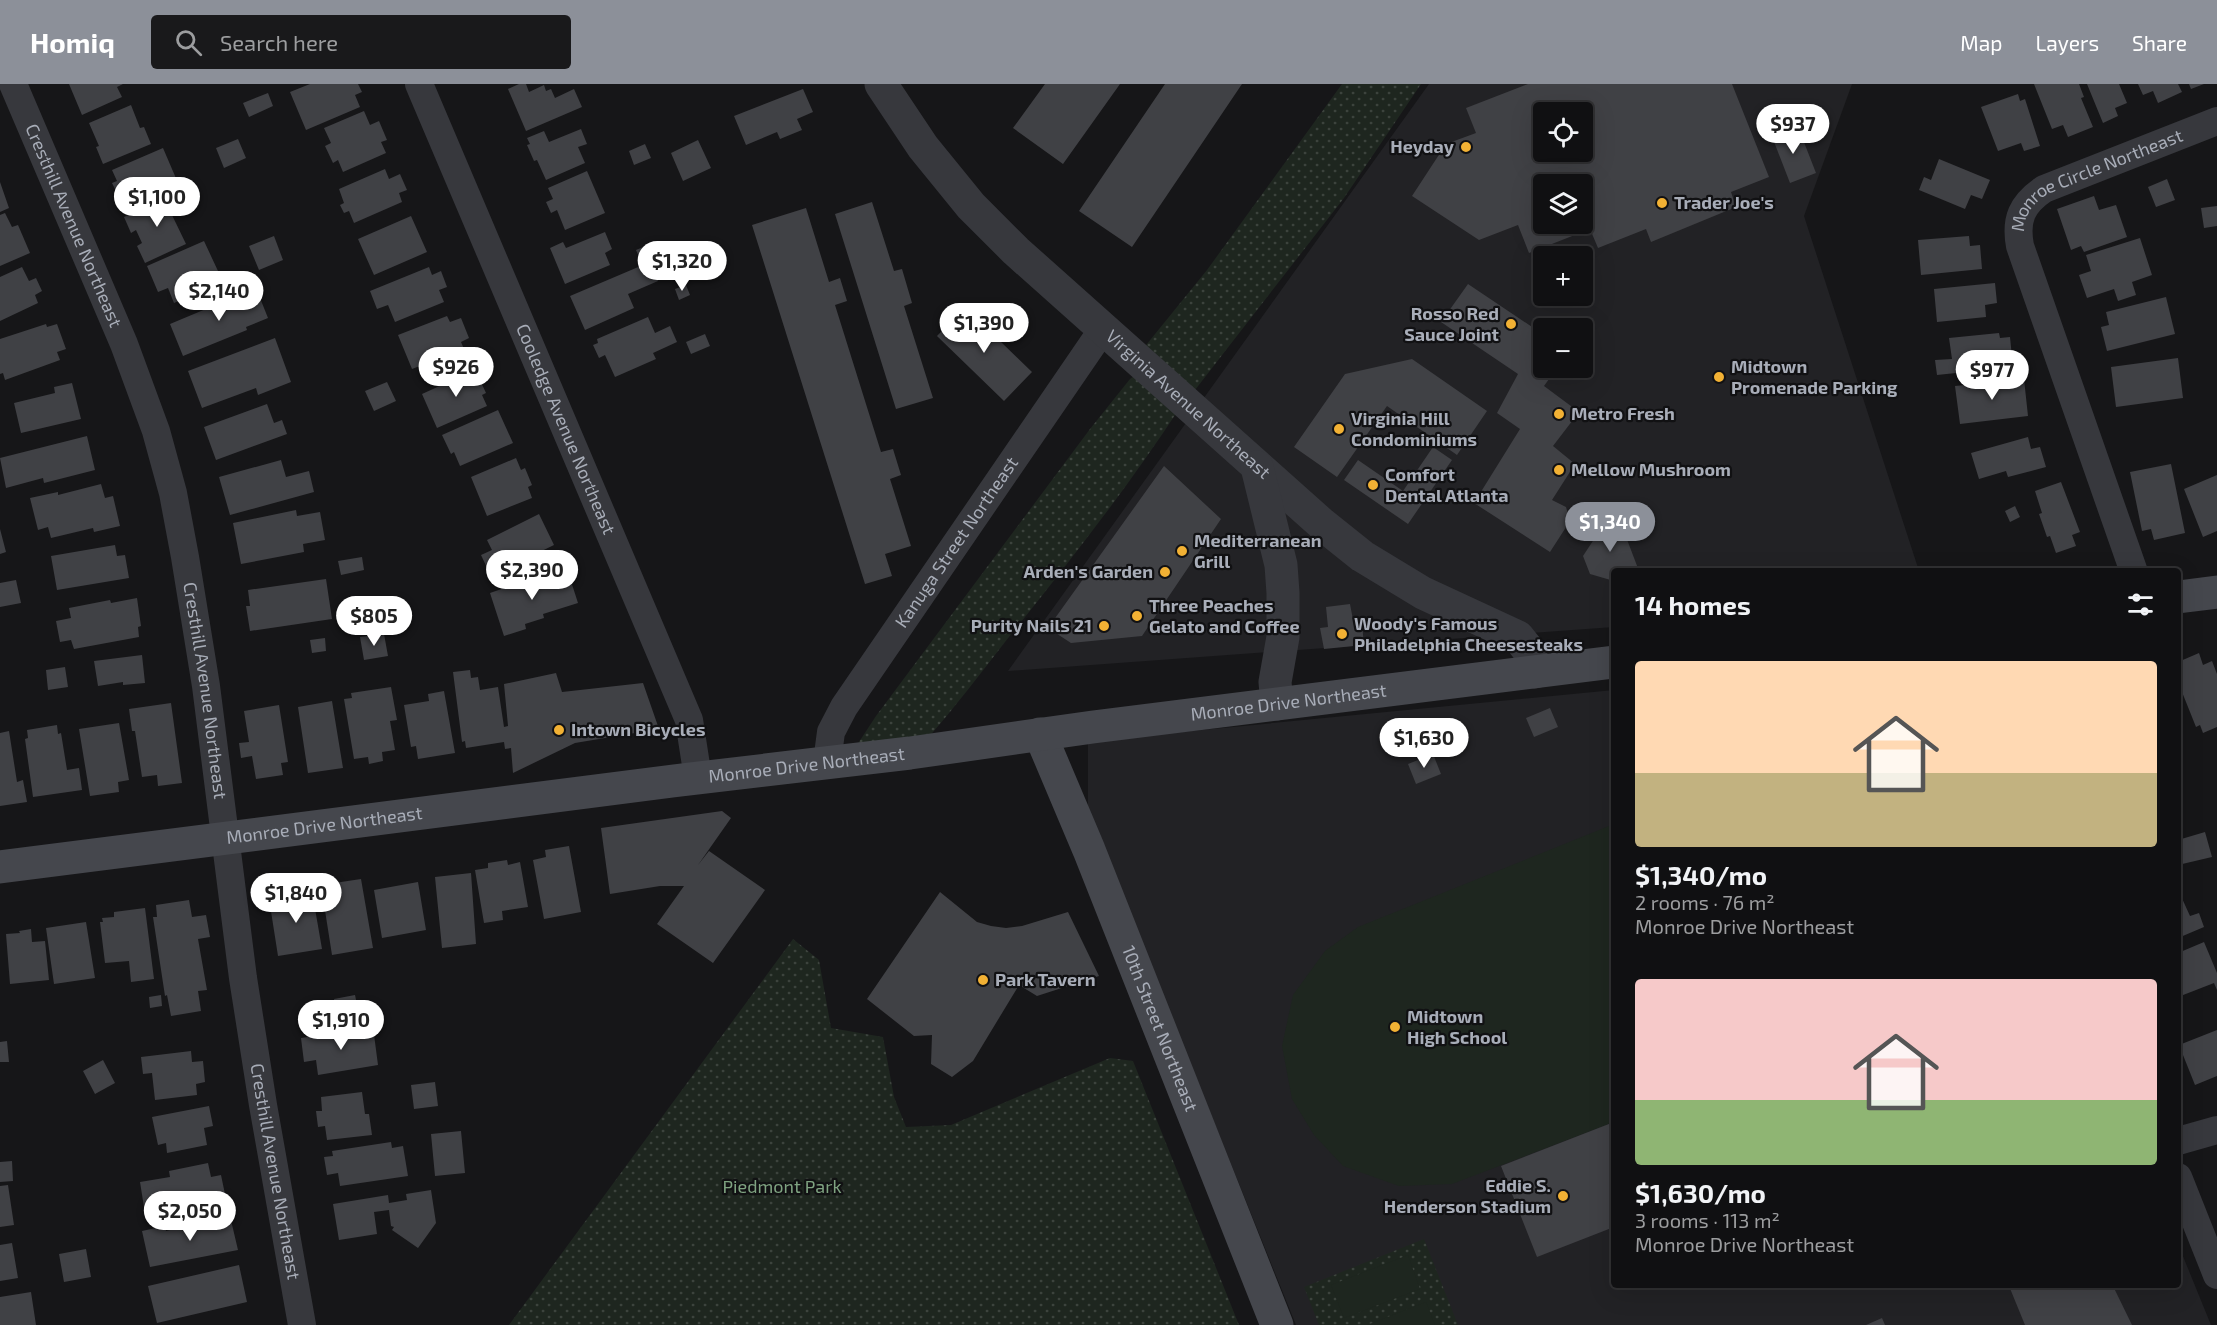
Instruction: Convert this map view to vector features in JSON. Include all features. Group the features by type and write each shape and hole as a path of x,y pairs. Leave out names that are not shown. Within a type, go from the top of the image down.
{"main road":[{"path":"2181,597 2217,592"},
{"name":"Monroe Drive Northeast","path":"0,867 1611,662"},
{"name":"10th Street Northeast","path":"1040,734 1089,850 1277,1325"}],"street":[{"name":"Cresthill Avenue Northeast","path":"13,84 124,344 156,431 173,494 186,557 206,686 243,978 302,1325"},
{"name":"Cooledge Avenue Northeast","path":"419,84 689,720 698,778"},
{"name":"Virginia Avenue Northeast","path":"881,84 923,147 971,206 1016,251 1322,524 1362,556 1423,593 1518,637 1530,652 1534,672"},
{"name":"Monroe Circle Northeast","path":"2133,568 2020,246 2017,232 2019,217 2030,199 2044,189 2217,121"},
{"name":"Kanuga Street Northeast","path":"827,762 831,732 844,707 1103,329"},
{"path":"1257,466 1281,565 1282,637 1275,682 1276,704"},
{"path":"2181,1140 2217,1130"},
{"path":"2181,1185 2217,1275"}],"shaded area":[{"path":"1429,84 1852,84 1804,216 1918,568 1611,568 1611,627 1008,671"},
{"name":"Midtown High School","path":"1611,690 1611,1288 2181,1288 2181,1251 2211,1325 1296,1325 1088,810 1088,741"}],"green space":[{"path":"1342,84 1421,84 1344,198 1188,399 1138,355 1207,270"},
{"path":"1138,373 1179,409 1095,527 928,738 855,748 876,716 1090,429 1130,379"},
{"path":"1611,825 1611,1123 1452,1184 1399,1186 1343,1166 1314,1135 1292,1099 1282,1046 1293,995 1325,951 1358,927"},
{"name":"Piedmont Park","path":"793,939 819,960 831,1028 883,1037 894,1097 906,1127 951,1125 1110,1058 1133,1061 1239,1325 509,1325"},
{"path":"1424,1239 1458,1325 1319,1325 1304,1287"},
{"path":"1408,1255 1420,1289 1344,1318 1331,1285"},
{"path":"1426,1302 1435,1325 1367,1325"}],"building":[{"path":"69,84 123,84 117,87 122,97 82,115"},
{"path":"310,84 358,84 362,92 355,95 360,107 306,130 290,92"},
{"path":"519,84 526,84 529,92 544,85 546,91 551,89 555,98 574,89 582,107 526,131 508,89"},
{"path":"1045,84 1120,84 1063,164 1013,128"},
{"path":"1165,84 1242,84 1132,247 1079,211"},
{"path":"1528,84 1732,84 1769,177 1731,192 1736,207 1651,242 1646,229 1598,248 1592,234 1593,174 1533,174 1533,234 1577,234 1547,246 1533,246 1533,251 1529,253 1518,225 1479,240 1412,196 1446,144 1476,133 1466,108"},
{"path":"2034,84 2079,84 2084,97 2081,98 2093,127 2068,137 2063,125 2052,129"},
{"path":"2087,84 2119,84 2127,103 2115,108 2118,116 2103,123"},
{"path":"2138,84 2178,84 2182,92 2158,103 2153,91 2143,95"},
{"path":"2189,84 2204,84 2191,89"},
{"path":"803,89 813,112 797,119 802,130 780,139 777,132 746,145 734,116"},
{"path":"268,93 273,106 249,117 243,103"},
{"path":"2018,94 2020,101 2025,99 2040,146 2024,151 2021,143 1998,151 1981,107"},
{"path":"131,105 140,128 144,127 151,144 103,164 96,147 99,146 89,123"},
{"path":"364,111 370,125 379,121 387,140 381,142 386,153 343,172 338,160 333,163 325,146 331,143 324,128"},
{"path":"1788,127 1792,136 1800,132 1816,173 1790,183 1771,134"},
{"path":"581,129 587,144 578,147 585,163 546,180 537,160 534,161 527,145 530,144 527,138 544,131 549,142"},
{"path":"238,139 246,158 224,168 216,148"},
{"path":"698,140 711,168 683,181 671,153"},
{"path":"645,144 651,158 634,165 629,151"},
{"path":"163,148 178,183 127,204 122,194 118,195 112,183 117,181 112,170"},
{"path":"1939,159 1990,180 1982,199 1971,195 1965,209 1919,190 1924,177 1931,180"},
{"path":"385,169 389,179 400,174 407,190 399,193 402,202 354,223 349,211 344,213 340,205 344,203 339,189"},
{"path":"587,171 605,213 565,230 557,210 551,213 546,202 553,199 548,188"},
{"path":"2167,179 2175,200 2156,207 2148,187"},
{"path":"0,182 9,208 0,212"},
{"path":"173,194 181,211 172,215 186,244 145,263 137,246 142,243 136,230 131,233 124,217"},
{"path":"2094,196 2099,210 2116,205 2127,237 2084,252 2081,246 2071,250 2057,209"},
{"path":"872,202 894,271 902,269 912,303 904,306 933,398 896,409 835,214"},
{"path":"2217,206 2217,226 2204,228 2201,208"},
{"path":"806,208 829,282 840,278 847,301 835,305 881,452 893,449 901,475 890,479 911,546 885,554 892,576 865,584 752,225"},
{"path":"5,213 12,227 18,225 30,253 0,266 0,215"},
{"path":"411,216 427,252 374,275 358,239"},
{"path":"605,232 612,249 605,253 610,265 565,284 550,248 563,242 566,248"},
{"path":"274,236 283,260 259,270 249,246"},
{"path":"1969,236 1970,246 1980,245 1982,269 1921,275 1918,240"},
{"path":"2140,238 2152,275 2132,282 2136,295 2118,301 2114,289 2087,298 2079,275 2091,271 2086,255"},
{"path":"204,241 218,271 201,278 206,289 174,303 168,288 158,292 147,266"},
{"path":"648,245 652,254 640,259 636,250"},
{"path":"650,262 658,281 628,294 634,308 585,330 570,296"},
{"path":"22,267 29,281 36,278 42,291 35,295 38,303 0,321 0,277"},
{"path":"429,267 432,275 441,271 447,287 439,290 444,302 395,322 388,305 377,309 370,291"},
{"path":"1995,283 1997,303 1985,305 1986,317 1937,322 1934,289"},
{"path":"1468,284 1533,328 1533,378 1550,378 1544,386 1579,412 1553,446 1575,464 1552,500 1566,507 1570,521 1550,552 1474,503 1520,429 1497,413 1518,374 1441,322"},
{"path":"686,285 690,295 679,300 675,289"},
{"path":"256,288 268,318 246,327 247,330 183,356 170,324"},
{"path":"2166,297 2175,334 2107,351 2101,327 2109,325 2106,312"},
{"path":"965,307 1032,372 1004,401 937,336"},
{"path":"447,316 450,322 461,318 469,338 461,342 464,349 412,369 398,335"},
{"path":"648,317 655,333 670,326 677,342 653,353 656,359 615,377 605,355 599,358 593,345 598,343 597,339"},
{"path":"46,324 47,327 57,324 66,349 57,352 60,360 5,380 3,373 0,374 0,339"},
{"path":"1999,333 2000,338 2010,337 2013,367 1937,375 1935,360 1952,359 1949,338"},
{"path":"705,334 710,346 691,354 686,342"},
{"path":"275,338 291,382 258,395 256,388 202,408 188,371"},
{"path":"2178,358 2183,398 2116,407 2111,367"},
{"name":"Virginia Hill Condominiums","path":"1412,359 1487,411 1457,455 1387,406 1337,477 1294,447 1345,374"},
{"path":"468,365 476,382 480,380 486,393 482,395 487,406 437,428 422,394 455,379 451,372"},
{"path":"2024,379 2028,416 1960,424 1955,386"},
{"path":"387,382 396,401 374,411 365,391"},
{"path":"72,383 81,419 21,433 14,403 55,393 54,387"},
{"path":"267,404 274,423 282,420 287,434 216,460 204,427"},
{"path":"498,410 513,443 460,466 454,452 451,454 442,435"},
{"path":"87,436 95,470 44,483 43,478 6,488 0,458"},
{"path":"2028,437 2031,449 2040,447 2046,467 2008,477 2006,471 1979,479 1971,453"},
{"name":"Comfort Dental Atlanta","path":"1433,447 1452,460 1408,524 1344,480 1358,460 1403,491"},
{"path":"516,458 521,470 525,468 532,485 528,487 532,498 487,516 471,477"},
{"path":"281,460 286,477 309,471 314,492 230,515 219,477"},
{"path":"2171,464 2185,533 2154,540 2151,529 2142,531 2130,472"},
{"path":"1164,466 1221,519 1142,636 1071,643 1048,628"},
{"path":"2217,475 2217,531 2203,537 2184,489"},
{"path":"2061,482 2080,532 2072,535 2076,546 2056,553 2050,536 2047,537 2039,514 2042,513 2035,491"},
{"path":"101,484 105,498 113,496 120,526 94,532 93,528 51,538 48,527 38,530 30,498 58,492 58,495"},
{"path":"2015,506 2020,517 2010,522 2005,511"},
{"path":"296,510 297,516 320,512 325,540 303,544 304,552 241,564 233,523"},
{"path":"539,514 554,545 503,570 505,575 500,578 495,569 489,572 481,555 492,550 487,540"},
{"path":"1615,521 1619,530 1623,529 1638,568 1611,568 1611,580 1590,574 1583,556 1604,524"},
{"path":"0,529 6,552 0,554"},
{"path":"115,545 117,556 125,555 129,578 57,590 51,556"},
{"path":"362,557 364,570 341,575 338,561"},
{"path":"554,570 556,577 568,572 578,603 543,614 544,618 525,624 526,629 504,636 490,593 530,579 532,584 543,580 542,574"},
{"path":"326,579 332,619 250,631 246,606 250,606 248,590"},
{"path":"16,580 21,603 0,607 0,583"},
{"path":"137,598 141,626 138,627 139,637 74,649 71,640 60,642 56,621 71,618 69,608 110,600 111,603"},
{"path":"1350,604 1354,625 1362,624 1364,645 1324,649 1320,628 1328,627 1326,607"},
{"path":"384,634 388,656 364,660 360,637"},
{"path":"325,638 326,651 312,653 310,640"},
{"path":"2199,653 2203,665 2212,661 2217,674 2217,727 2203,733 2200,725 2196,727 2181,690 2181,661"},
{"path":"142,655 145,683 123,685 123,682 98,686 94,661"},
{"path":"65,667 68,687 48,690 46,670"},
{"path":"470,670 471,678 478,677 480,690 498,687 504,727 508,726 504,684 556,673 562,692 643,683 659,729 575,743 513,773 511,748 505,749 504,742 466,748 465,741 462,742 453,672"},
{"path":"391,687 397,720 390,721 395,750 382,752 383,761 369,764 368,757 354,759 344,699 352,698 351,693"},
{"path":"444,691 455,753 418,759 416,746 411,747 404,705 429,701 428,694"},
{"path":"332,701 343,768 308,773 298,707"},
{"path":"171,703 182,783 158,786 157,775 142,777 129,709"},
{"path":"279,705 288,762 281,763 283,775 256,779 252,756 241,758 239,743 249,742 244,711"},
{"path":"1550,708 1558,727 1534,737 1526,718"},
{"path":"119,723 129,780 118,782 119,792 90,796 79,729"},
{"path":"57,725 58,734 61,733 67,770 79,768 82,790 33,797 25,739 28,738 27,730"},
{"path":"9,731 17,782 23,780 27,802 0,806 0,733"},
{"path":"1433,754 1441,774 1416,784 1408,764"},
{"path":"722,811 731,818 698,865 709,851 765,890 713,963 657,924 684,886 660,886 610,894 601,828"},
{"path":"2205,832 2212,857 2181,864 2181,839"},
{"path":"569,846 581,912 544,919 533,860 546,857 545,850"},
{"path":"507,860 508,865 520,862 528,907 502,911 503,920 484,923 475,870 488,868 488,863"},
{"path":"471,873 476,944 442,948 435,877"},
{"path":"361,879 373,948 332,955 321,885"},
{"path":"418,882 426,930 382,938 374,890"},
{"path":"306,888 308,898 313,897 322,949 278,956 270,905 285,903 283,892"},
{"name":"Park Tavern","path":"940,892 977,922 991,926 1006,928 1022,926 1068,912 1099,976 1037,996 1019,985 973,1061 952,1077 931,1064 932,1035 914,1036 867,999"},
{"path":"2181,896 2190,916 2199,913 2204,927 2181,937"},
{"path":"189,900 192,917 206,915 210,937 198,939 207,990 198,991 201,1011 171,1016 167,995 165,996 153,917 157,917 156,905"},
{"path":"145,908 154,979 131,982 129,961 105,963 100,922 103,922 102,918 114,917 114,912"},
{"path":"86,922 95,978 54,984 46,928"},
{"path":"31,929 32,942 45,941 49,980 10,984 6,934"},
{"path":"2204,942 2217,973 2217,990 2214,983 2181,996 2181,952"},
{"path":"161,995 162,1006 150,1008 149,997"},
{"path":"355,995 359,1014 337,1018 334,999"},
{"path":"373,1027 378,1065 318,1075 316,1060 304,1062 301,1038"},
{"path":"2217,1030 2217,1076 2195,1085 2181,1050 2181,1044"},
{"path":"7,1041 9,1062 0,1062 0,1042"},
{"path":"191,1051 192,1062 203,1061 205,1082 196,1084 197,1095 155,1100 152,1073 143,1074 141,1057"},
{"path":"103,1060 115,1083 95,1094 83,1071"},
{"path":"435,1082 438,1106 414,1109 411,1085"},
{"path":"362,1092 365,1114 369,1114 372,1135 327,1140 325,1126 318,1127 316,1111 322,1111 321,1097"},
{"path":"209,1106 213,1126 204,1128 207,1145 167,1153 166,1143 158,1145 152,1117"},
{"name":"Eddie S. Henderson Stadium","path":"1611,1123 1611,1228 1537,1257 1501,1166"},
{"path":"461,1131 465,1173 435,1176 431,1134"},
{"path":"391,1142 392,1148 403,1146 408,1176 340,1186 338,1173 327,1175 324,1157 333,1156 332,1151"},
{"path":"12,1161 13,1181 0,1182 0,1162"},
{"path":"208,1163 211,1177 221,1175 226,1199 165,1210 163,1204 144,1207 140,1182 170,1177 169,1171"},
{"path":"8,1185 14,1225 0,1227 0,1186"},
{"path":"431,1190 436,1223 418,1248 392,1230 394,1227 391,1226 389,1210 374,1212 377,1234 339,1240 333,1204 388,1195 389,1203 407,1200 406,1194"},
{"path":"230,1216 238,1250 150,1267 142,1231 165,1226 166,1231"},
{"path":"12,1243 18,1278 0,1281 0,1245"},
{"path":"86,1249 91,1277 64,1282 59,1254"},
{"path":"239,1265 247,1302 157,1323 148,1286"},
{"path":"2010,1288 2114,1288 2132,1325 2025,1325"},
{"path":"31,1292 36,1325 0,1325 0,1297"},
{"path":"1882,1318 1885,1325 1866,1325"}],"place":[{"name":"Heyday","path":"1466,147"},
{"name":"Trader Joe's","path":"1662,203"},
{"name":"Rosso Red Sauce Joint","path":"1511,324"},
{"name":"Midtown Promenade Parking","path":"1719,377"},
{"name":"Metro Fresh","path":"1559,414"},
{"name":"Virginia Hill Condominiums","path":"1339,429"},
{"name":"Mellow Mushroom","path":"1559,470"},
{"name":"Comfort Dental Atlanta","path":"1373,485"},
{"name":"Mediterranean Grill","path":"1182,551"},
{"name":"Arden's Garden","path":"1165,572"},
{"name":"Three Peaches Gelato and Coffee","path":"1137,616"},
{"name":"Purity Nails 21","path":"1104,626"},
{"name":"Woody's Famous Philadelphia Cheesesteaks","path":"1342,634"},
{"name":"Intown Bicycles","path":"559,730"},
{"name":"Park Tavern","path":"983,980"},
{"name":"Midtown High School","path":"1395,1027"},
{"name":"Eddie S. Henderson Stadium","path":"1563,1196"}]}
